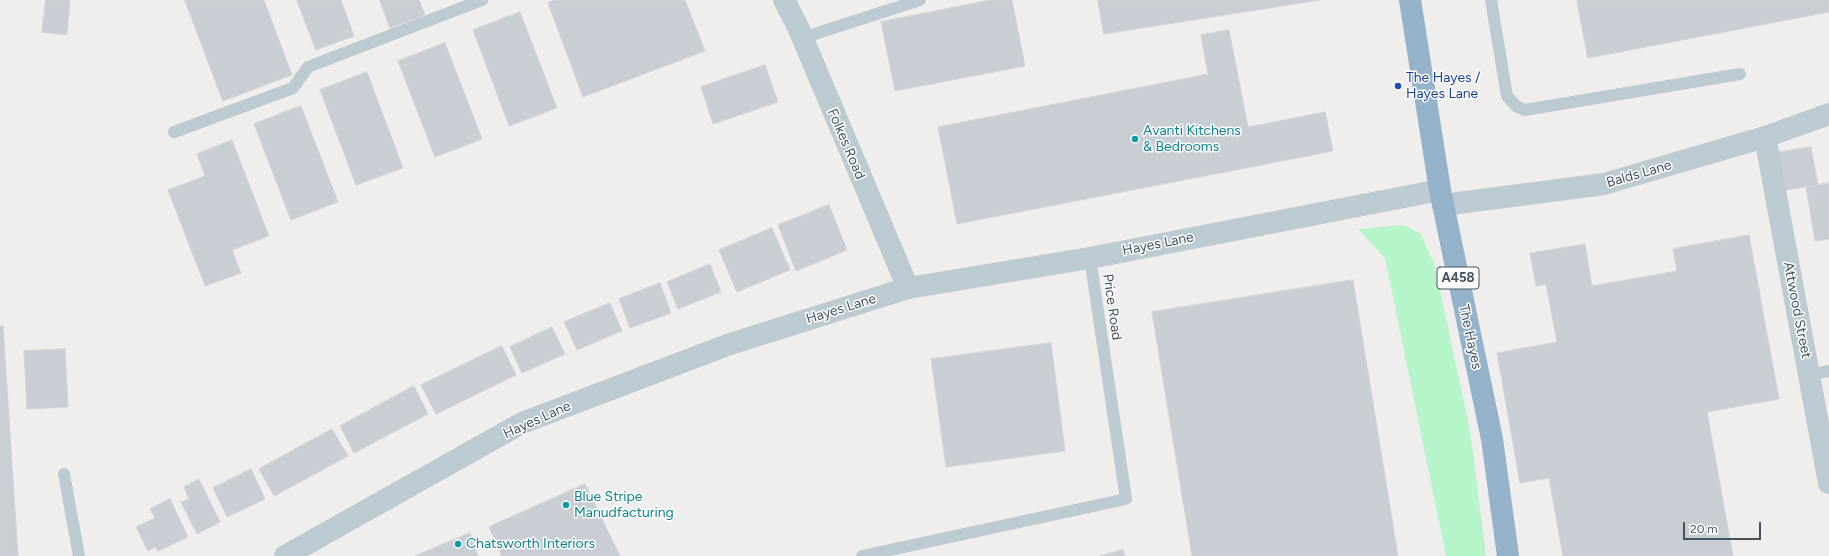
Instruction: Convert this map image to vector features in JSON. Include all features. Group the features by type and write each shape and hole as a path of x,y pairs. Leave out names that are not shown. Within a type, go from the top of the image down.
{"highway":[{"name":"The Hayes","path":"1410,0 1441,198 1492,439 1508,556"}],"street":[{"name":"Folkes Road","path":"784,0 802,38 908,288"},
{"name":"Balds Lane","path":"1441,198 1604,184 1764,137 1829,114"},
{"name":"Attwood Street","path":"1764,137 1819,373 1829,483"},
{"name":"Hayes Lane","path":"284,556 522,423 730,344 908,288 1441,198"}],"lane":[{"path":"174,132 293,88 308,67 482,0"},
{"path":"802,38 920,0"},
{"path":"1492,0 1508,96 1516,106 1525,110 1740,74"},
{"name":"Price Road","path":"862,556 1126,499 1104,360 1090,258"},
{"path":"64,474 78,556"}],"green space":[{"path":"1403,225 1420,233 1434,263 1470,430 1486,556 1446,556 1385,258 1358,229"}],"building":[{"path":"46,0 70,0 67,35 42,32"},
{"path":"185,0 264,0 292,75 223,101"},
{"path":"297,0 341,0 354,36 316,50"},
{"path":"380,0 419,0 425,15 390,28"},
{"path":"555,0 685,0 705,51 583,97 548,3"},
{"path":"991,0 1012,0 1025,66 895,91 881,22"},
{"path":"1098,0 1320,0 1104,34"},
{"path":"1577,0 1829,0 1829,12 1588,58"},
{"path":"520,12 557,108 509,126 473,30"},
{"name":"Avanti Kitchens & Bedrooms","path":"1229,30 1248,127 1325,112 1333,151 957,224 938,127 1208,74 1201,35"},
{"path":"445,43 482,139 435,157 398,61"},
{"path":"765,65 778,102 713,124 701,87"},
{"path":"367,72 403,168 356,185 320,90"},
{"path":"301,106 338,202 291,220 254,124"},
{"path":"232,140 269,236 232,250 241,273 205,286 168,190 205,176 197,154"},
{"path":"1811,147 1818,185 1781,191 1775,153"},
{"path":"1829,183 1829,239 1815,241 1806,187"},
{"path":"829,205 847,250 796,271 778,225"},
{"path":"772,228 790,270 737,292 719,250"},
{"path":"1749,235 1779,399 1707,412 1733,556 1563,556 1549,478 1520,483 1497,353 1557,342 1546,284 1536,286 1530,253 1585,244 1592,286 1677,271 1673,249"},
{"path":"710,264 721,292 678,309 667,282"},
{"path":"1353,280 1398,556 1192,556 1152,312"},
{"path":"660,283 671,313 630,328 619,299"},
{"path":"610,303 622,331 577,350 564,322"},
{"path":"0,326 3,326 18,556 0,556"},
{"path":"552,327 565,354 522,373 510,347"},
{"path":"1051,343 1065,451 946,467 931,359"},
{"path":"502,346 516,375 436,414 421,385"},
{"path":"65,349 68,407 27,409 24,351"},
{"path":"414,386 428,414 354,453 340,426"},
{"path":"332,429 348,456 274,496 259,469"},
{"path":"251,469 265,499 227,517 213,488"},
{"path":"199,479 220,522 197,534 181,502 189,499 184,487"},
{"name":"Blue Stripe Manudfacturing","path":"585,484 620,556 502,556 489,527"},
{"path":"170,499 188,537 158,551 155,547 148,551 136,527 155,518 150,509"},
{"name":"Chatsworth Interiors","path":"470,533 478,556 415,556"},
{"path":"1123,550 1125,556 1100,556"}],"place":[{"name":"The Hayes / Hayes Lane","path":"1398,86"},
{"name":"Avanti Kitchens & Bedrooms","path":"1135,139"},
{"name":"Blue Stripe Manudfacturing","path":"566,505"},
{"name":"Chatsworth Interiors","path":"458,544"}]}
